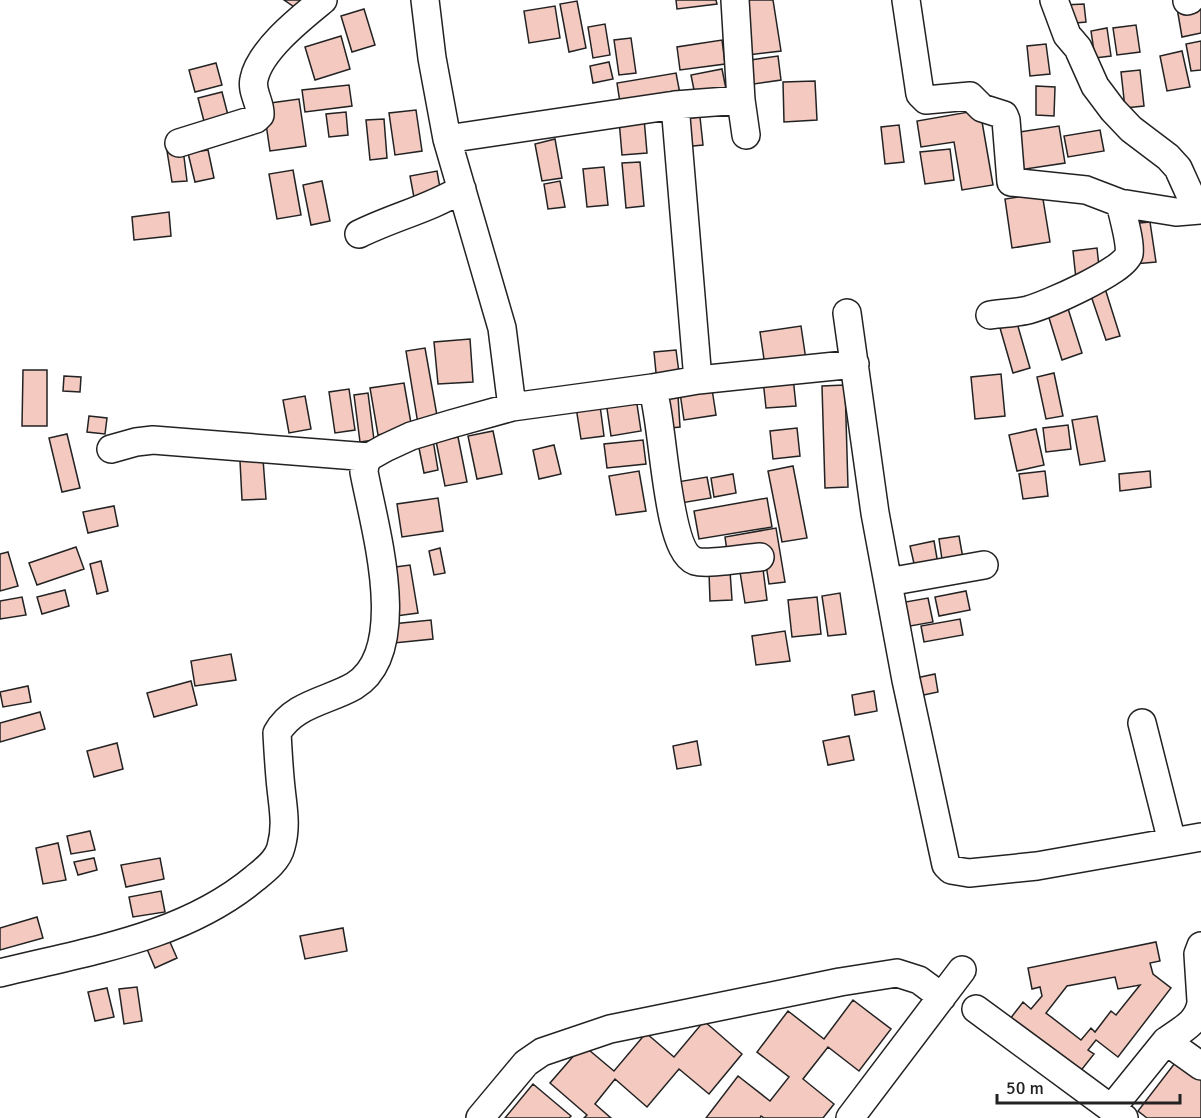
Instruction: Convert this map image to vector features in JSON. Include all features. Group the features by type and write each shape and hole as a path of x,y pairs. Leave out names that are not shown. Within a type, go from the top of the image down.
{"street":[{"path":"179,143 256,119 261,110 254,89 258,66 279,39 323,0"},
{"path":"424,0 447,139 502,328 512,407"},
{"path":"735,0 741,100 746,135"},
{"path":"906,0 920,94 926,100 970,96 982,108 1004,115 1011,182 1086,190 1120,203 1176,212 1199,210 1178,168 1168,157 1131,129 1095,86 1078,48 1067,35 1054,0"},
{"path":"447,139 675,105 741,100"},
{"path":"675,105 699,380"},
{"path":"359,234 442,201 462,189"},
{"path":"990,315 1028,310 1046,303 1101,277 1125,261 1129,250 1120,203"},
{"path":"848,313 875,513 906,680 946,865 951,870 969,873 1037,866 1201,837"},
{"path":"0,973 136,940 196,917 234,895 269,866 275,858 280,850 285,827 277,733 282,723 296,711 354,686 370,674 380,657 386,623 382,564 363,472 364,464 369,457 411,436 512,407 699,380 855,364"},
{"path":"652,388 672,517 685,552 693,561 703,562 760,557"},
{"path":"111,449 153,440 369,457"},
{"path":"888,582 984,564"},
{"path":"1142,723 1172,842"},
{"path":"976,1009 1118,1113 1166,1041 1193,1022 1200,1013 1198,954 1201,946"},
{"path":"850,1118 962,970"},
{"path":"480,1118 525,1063 542,1052 610,1029 840,982 897,973 920,980 942,997"},
{"path":"1166,1041 1201,1066"}],"building":[{"path":"284,0 308,0 300,11"},
{"path":"676,0 716,0 717,4 677,9"},
{"path":"740,0 773,0 781,51 748,55"},
{"path":"577,1 586,48 569,52 560,4"},
{"path":"1201,3 1201,33 1182,37 1177,8"},
{"path":"1084,4 1086,22 1065,24 1063,5"},
{"path":"555,6 560,38 529,43 524,11"},
{"path":"364,9 375,45 352,52 341,16"},
{"path":"605,24 610,55 593,58 588,27"},
{"path":"1136,25 1140,52 1117,55 1113,28"},
{"path":"1107,28 1111,56 1095,58 1091,31"},
{"path":"341,36 350,69 315,80 305,47"},
{"path":"631,38 636,73 619,75 614,40"},
{"path":"722,40 725,64 680,70 677,47"},
{"path":"1201,41 1201,70 1191,71 1186,44"},
{"path":"1046,44 1050,74 1030,76 1027,46"},
{"path":"1182,51 1190,87 1167,91 1160,56"},
{"path":"778,56 781,80 747,85 744,61"},
{"path":"609,62 613,79 593,83 590,66"},
{"path":"216,63 222,85 195,92 189,70"},
{"path":"722,69 727,94 696,100 691,75"},
{"path":"1140,70 1144,106 1125,108 1121,72"},
{"path":"676,73 681,99 621,109 617,83"},
{"path":"815,81 817,120 784,122 783,82"},
{"path":"349,85 352,106 305,112 302,90"},
{"path":"1036,86 1055,87 1054,116 1036,115"},
{"path":"222,92 230,123 206,129 198,98"},
{"path":"299,99 306,146 270,151 263,104"},
{"path":"416,110 422,151 395,155 389,113"},
{"path":"980,110 993,185 962,190 954,142 921,147 917,121"},
{"path":"346,112 348,135 329,137 326,114"},
{"path":"700,117 703,145 683,147 680,119"},
{"path":"644,118 647,153 622,155 619,120"},
{"path":"384,119 387,158 370,160 366,120"},
{"path":"899,125 904,162 885,164 881,127"},
{"path":"1059,126 1065,163 1019,170 1013,133"},
{"path":"1100,130 1104,151 1068,157 1064,136"},
{"path":"555,139 562,178 542,181 535,144"},
{"path":"183,149 187,181 172,182 167,151"},
{"path":"950,149 954,180 925,184 920,152"},
{"path":"208,150 214,178 195,182 188,153"},
{"path":"640,162 644,206 626,208 622,163"},
{"path":"604,167 608,205 587,207 583,169"},
{"path":"293,170 301,215 277,219 269,174"},
{"path":"437,171 442,199 415,203 410,176"},
{"path":"322,181 330,221 311,225 303,185"},
{"path":"560,181 565,207 548,209 544,184"},
{"path":"1042,193 1050,242 1012,248 1005,199"},
{"path":"169,212 171,236 134,240 132,217"},
{"path":"1150,222 1156,262 1134,264 1129,224"},
{"path":"1097,248 1100,276 1076,279 1073,251"},
{"path":"1103,282 1120,336 1106,340 1088,287"},
{"path":"1065,299 1082,353 1062,360 1045,305"},
{"path":"1017,323 1030,368 1013,373 1000,328"},
{"path":"801,326 806,360 765,366 760,332"},
{"path":"470,339 473,382 438,384 434,342"},
{"path":"425,348 438,421 418,424 406,351"},
{"path":"676,350 680,380 657,383 654,352"},
{"path":"23,370 47,370 47,426 22,426"},
{"path":"1054,373 1063,416 1046,419 1037,377"},
{"path":"1001,374 1005,416 975,419 971,377"},
{"path":"64,376 81,377 80,392 63,391"},
{"path":"793,377 796,406 766,408 763,380"},
{"path":"404,383 412,429 378,435 370,388"},
{"path":"845,385 848,487 825,488 822,386"},
{"path":"349,389 355,430 335,433 329,392"},
{"path":"712,389 716,415 684,420 680,393"},
{"path":"635,391 641,431 611,436 605,395"},
{"path":"368,393 374,440 360,442 354,395"},
{"path":"305,396 311,429 289,433 283,400"},
{"path":"678,396 680,427 661,429 659,397"},
{"path":"599,398 604,436 581,439 575,401"},
{"path":"89,416 107,418 105,434 87,432"},
{"path":"1097,416 1105,461 1080,465 1072,420"},
{"path":"1068,425 1071,449 1046,452 1043,428"},
{"path":"797,428 800,456 773,459 770,431"},
{"path":"1036,429 1044,465 1017,471 1009,435"},
{"path":"493,431 502,474 477,479 468,436"},
{"path":"67,434 80,488 62,492 49,438"},
{"path":"458,437 467,482 445,486 436,441"},
{"path":"433,440 438,470 424,473 418,443"},
{"path":"643,440 646,464 607,468 604,444"},
{"path":"554,445 561,474 539,479 533,450"},
{"path":"263,459 266,499 242,500 240,461"},
{"path":"793,466 807,538 782,542 768,471"},
{"path":"639,471 646,511 616,515 609,476"},
{"path":"1045,471 1048,496 1023,499 1019,474"},
{"path":"1150,471 1151,487 1120,491 1119,474"},
{"path":"733,474 736,493 714,497 711,478"},
{"path":"707,477 711,498 675,504 671,483"},
{"path":"438,498 443,531 402,537 397,504"},
{"path":"767,498 772,527 699,539 694,511"},
{"path":"114,506 118,526 88,533 83,512"},
{"path":"776,528 785,582 769,584 764,552 728,558 725,537"},
{"path":"959,536 964,564 943,566 939,539"},
{"path":"934,541 938,564 915,568 910,546"},
{"path":"76,547 84,569 37,585 29,563"},
{"path":"440,548 445,573 434,575 429,551"},
{"path":"8,552 18,586 0,591 0,554"},
{"path":"101,561 108,591 97,594 90,564"},
{"path":"410,565 418,613 396,616 388,568"},
{"path":"763,569 767,600 745,603 740,572"},
{"path":"730,571 732,600 710,601 709,572"},
{"path":"65,590 69,606 42,614 37,597"},
{"path":"966,591 970,610 939,616 935,597"},
{"path":"840,593 846,634 828,636 822,596"},
{"path":"22,597 26,615 0,619 0,601"},
{"path":"817,597 821,634 792,637 788,600"},
{"path":"928,598 933,622 899,628 894,604"},
{"path":"960,619 963,635 924,642 921,626"},
{"path":"431,620 433,639 394,643 392,624"},
{"path":"785,631 790,661 756,665 752,636"},
{"path":"231,654 236,680 195,686 191,661"},
{"path":"935,674 938,692 914,697 911,679"},
{"path":"191,681 197,705 154,717 147,693"},
{"path":"28,686 31,702 3,707 0,692"},
{"path":"874,691 877,711 855,715 852,695"},
{"path":"40,712 45,729 0,742 0,723"},
{"path":"849,736 854,760 828,765 823,741"},
{"path":"697,741 701,765 677,769 673,746"},
{"path":"117,743 123,769 94,777 87,751"},
{"path":"90,831 95,850 71,854 67,836"},
{"path":"58,843 66,880 43,884 36,848"},
{"path":"94,858 97,870 78,875 74,862"},
{"path":"160,858 164,879 126,887 121,865"},
{"path":"161,891 165,912 133,917 129,897"},
{"path":"37,917 43,938 0,950 0,928"},
{"path":"343,928 347,951 305,959 300,936"},
{"path":"166,933 177,958 155,968 144,942"},
{"path":"1156,942 1160,961 1150,963 1153,974 1171,988 1118,1057 1096,1040 1088,1050 1094,1054 1079,1073 1010,1019 1023,1002 1031,1009 1042,996 1040,987 1032,989 1028,968","holes":["1115,977 1118,989 1140,985 1116,1015 1111,1011 1095,1032 1091,1028 1081,1040 1046,1013 1067,986"]},
{"path":"137,987 142,1021 124,1024 119,989"},
{"path":"107,988 114,1017 95,1021 88,992"},
{"path":"853,1000 891,1029 859,1071 828,1047 803,1079 834,1104 823,1118 764,1118 761,1116 760,1118 706,1118 738,1076 770,1101 789,1077 757,1052 788,1011 824,1039"},
{"path":"704,1021 742,1054 709,1094 679,1069 647,1107 615,1079 595,1104 611,1118 584,1118 587,1115 550,1083 583,1045 614,1071 646,1033 674,1057"},
{"path":"1178,1059 1201,1077 1201,1118 1147,1118 1138,1111"},
{"path":"533,1084 571,1116 569,1118 505,1118"}]}
